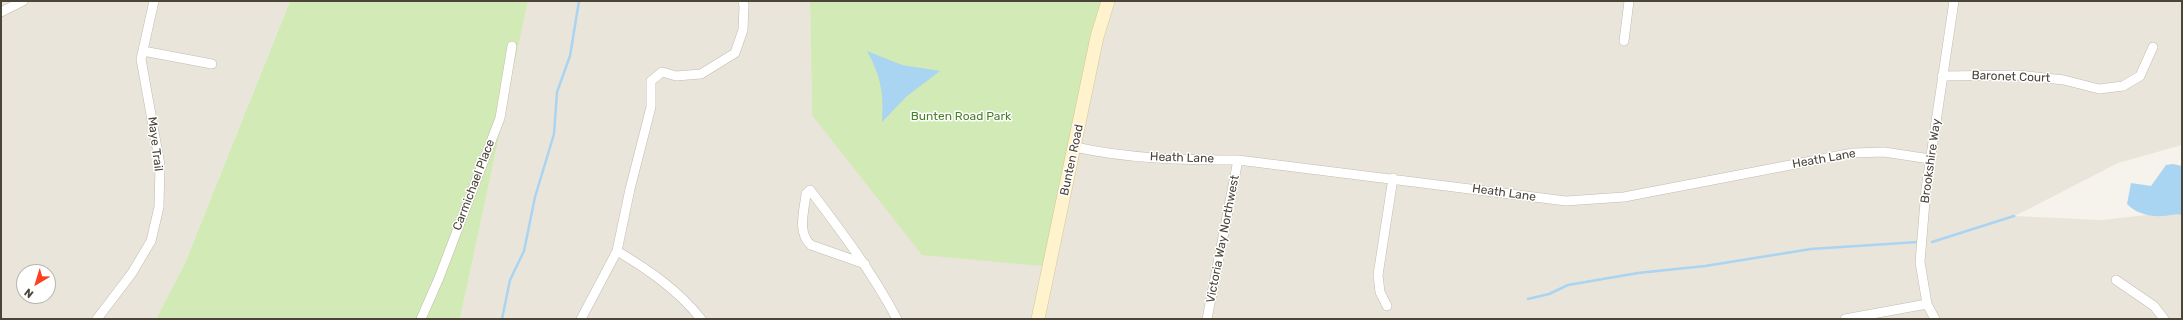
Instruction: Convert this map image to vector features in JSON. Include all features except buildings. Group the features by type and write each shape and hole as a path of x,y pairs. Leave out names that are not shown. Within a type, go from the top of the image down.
{"street":[{"path":"1,12 23,1"},
{"name":"Maye Trail","path":"97,319 132,273 151,241 159,207 160,165 141,59 154,1"},
{"path":"581,319 617,251 628,197 651,107 651,81 662,72 676,76 701,74 735,53 743,30 743,1"},
{"name":"Bunten Road","path":"1038,319 1076,146 1097,37 1108,1"},
{"path":"1624,41 1629,1"},
{"name":"Brookshire Way","path":"1935,319 1927,304 1920,262 1926,189 1954,1"},
{"name":"Carmichael Place","path":"422,319 500,118 512,46"},
{"name":"Baronet Court","path":"1942,76 2018,75 2064,80 2099,89 2123,86 2140,76 2153,47"},
{"path":"143,51 212,64"},
{"name":"Heath Lane","path":"1076,146 1106,154 1162,159 1238,160 1393,178 1566,201 1624,197 1853,153 1884,152 1930,159"},
{"name":"Victoria Way Northwest","path":"1207,319 1238,160"},
{"path":"1387,306 1380,292 1378,275 1393,178"},
{"path":"865,264 811,245 805,240 802,232 806,194 810,190 865,264 897,319"},
{"path":"617,251 654,273 690,304 702,319"},
{"path":"2116,280 2154,306 2164,319"},
{"path":"1845,319 1927,304"}],"shaded area":[{"path":"1,1 290,1 185,263 156,319 1,319"},
{"path":"528,1 810,1 812,115 1106,1 2182,1 2182,145 2118,163 2015,216 2101,220 2182,211 2182,319 460,319"}],"green space":[{"path":"290,1 528,1 460,319 156,319 185,263"},
{"name":"Bunten Road Park","path":"810,1 1106,1 1043,266 922,255 812,115"}],"water":[{"path":"867,51 902,65 940,71 907,96 882,122 882,94 876,69"},
{"path":"2173,164 2182,166 2182,215 2148,215 2134,210 2127,204 2131,183 2151,186 2166,165"}],"waterway":[{"path":"502,319 510,280 524,251 535,197 554,134 557,92 570,56 579,1"},
{"path":"1932,242 2014,216"},
{"path":"1528,299 1549,294 1568,285 1638,273 1705,266 1811,249 1918,242"}]}
